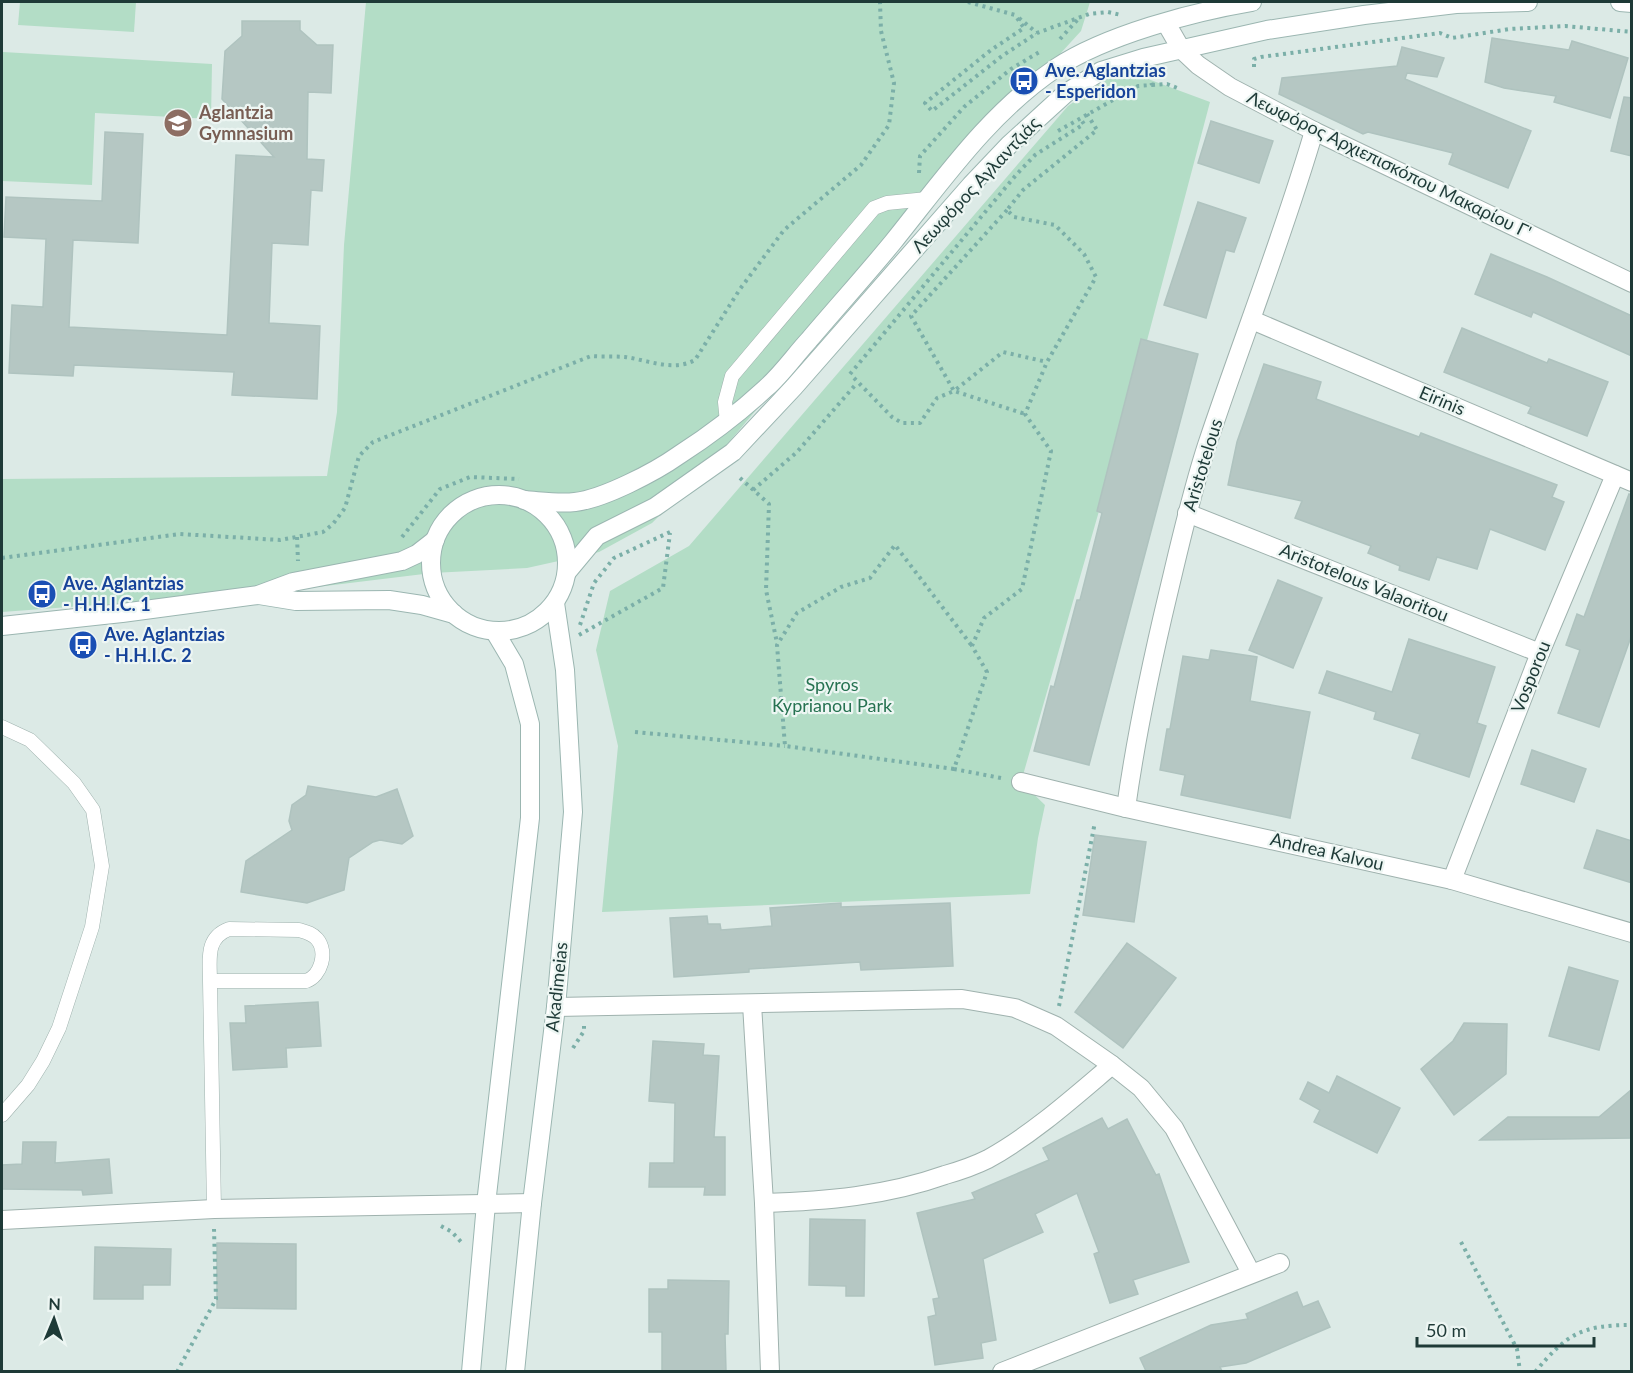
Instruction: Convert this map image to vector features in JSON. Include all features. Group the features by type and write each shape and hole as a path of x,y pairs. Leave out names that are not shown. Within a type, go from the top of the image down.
{"street":[{"name":"Λεωφόρος Αγλαντζιάς","path":"524,500 575,502 590,498 662,467 727,422 768,386 892,243 988,126 1025,92 1057,68 1132,33 1252,2"},
{"name":"Λεωφόρος Αγλαντζιάς","path":"567,572 597,536 656,507 733,452 794,387 971,185 1009,145 1066,93 1101,71 1143,58 1267,30 1456,4 1528,2"},
{"path":"1620,2 1632,3"},
{"name":"Λεωφόρος Αρχιεπισκόπου Μακαρίου Γ'","path":"1166,23 1181,50 1230,87 1314,131 1632,282"},
{"name":"Aristotelous","path":"1126,808 1132,764 1155,650 1187,513 1207,446 1252,320 1314,131"},
{"name":"Eirinis","path":"1252,320 1623,479"},
{"name":"Vosporou","path":"1452,880 1540,653 1623,479"},
{"path":"497,495 524,500 546,514 562,535 567,553 565,583 555,603 544,616 529,625 495,632 473,627 453,614 442,601 434,585 431,555 435,540 449,517 471,501 497,495"},
{"name":"Aristotelous Valaoritou","path":"1187,513 1540,653"},
{"path":"2,626 258,595 293,582 402,561 417,554 435,540"},
{"path":"258,595 296,601 389,600 422,605 453,614"},
{"name":"Akadimeias","path":"515,1371 532,1203 556,1007 573,812 565,670 555,603"},
{"path":"471,1371 486,1204 530,818 530,724 514,664 495,632"},
{"name":"Andrea Kalvou","path":"1021,782 1126,808 1452,880 1632,933"},
{"path":"556,1007 962,999 1015,1008 1056,1026 1141,1088 1174,1128 1251,1273"},
{"path":"752,1004 764,1203 770,1371"},
{"path":"764,1203 848,1199 895,1190 955,1172 987,1159 1016,1140 1045,1120 1112,1065"},
{"path":"2,1220 214,1209 532,1203"},
{"path":"1002,1371 1280,1263"}],"lane":[{"path":"727,422 725,402 732,376 874,208 887,203 927,199"},
{"path":"2,726 30,740 74,783 93,810 102,866 93,927 59,1028 28,1085 2,1115"},
{"path":"210,981 306,981 312,979 321,967 321,947 310,933 299,930 229,929 221,932 211,944 210,981 214,1209"}],"path":[{"path":"2,558 180,534 256,540 297,537 323,532 333,524 345,508 358,456 373,442 591,356 624,357 663,365 686,365 695,360 740,290 784,230 861,165 889,125 894,84 881,31 880,2"},
{"path":"968,2 1015,15 1037,33"},
{"path":"1015,15 1024,28 991,50 925,103 932,111 988,66 1037,33 1089,14 1108,12 1118,13 1125,18 1132,33"},
{"path":"1254,67 1254,59 1261,57 1440,33 1452,38 1510,29 1565,26 1632,32"},
{"path":"1143,58 1152,85"},
{"path":"1060,129 1138,87 1167,84 1180,89"},
{"path":"972,646 984,618 1022,590 1051,451 1025,414 954,392 911,316 1023,190 1097,130 1087,114"},
{"path":"1047,362 1003,352 954,392 937,398 920,423 910,424 902,423 892,417 852,376 1016,175 1035,155 1084,124 1080,118"},
{"path":"1007,210 1014,217 1055,225 1084,254 1096,277 1047,362 1025,414"},
{"path":"753,490 797,452 857,382"},
{"path":"392,542 402,537 440,489 470,477 523,480"},
{"path":"740,478 769,504 766,590 777,645 785,746"},
{"path":"670,532 663,588 576,636 594,583 614,558 670,532"},
{"path":"297,537 298,562 308,561"},
{"path":"777,645 796,613 841,587 870,578 895,545 972,646 987,672 954,769"},
{"path":"635,732 785,746 954,769 1021,782"},
{"path":"1059,1010 1099,801"},
{"path":"177,1371 216,1299 214,1209"},
{"path":"1461,1242 1517,1349 1520,1371"},
{"path":"1535,1371 1556,1348 1577,1332 1612,1325 1632,1325"}],"green space":[{"path":"20,2 136,2 134,32 18,25"},
{"path":"366,2 1090,2 1081,31 1028,89 707,468 652,523 599,552 527,568 432,573 284,591 2,612 2,479 327,476 337,412 344,245"},
{"path":"3,52 212,64 211,119 95,113 92,185 2,181"},
{"name":"Spyros Kyprianou Park","path":"1121,69 1210,102 1135,386 1021,782 1045,805 1030,894 602,912 618,746 596,650 610,591 689,546 1068,106"}],"building":[{"path":"242,21 300,21 300,30 317,45 333,45 331,93 308,92 307,159 324,160 322,191 311,190 308,245 272,243 269,323 320,326 317,399 232,395 234,372 74,365 73,376 9,373 12,305 43,307 46,239 4,237 6,197 102,201 105,132 143,134 138,243 73,240 69,327 227,335 236,155 274,157 222,99 225,51 242,36"},
{"path":"1492,38 1569,50 1572,41 1628,58 1610,118 1554,102 1556,96 1504,88 1485,82"},
{"path":"1402,47 1444,58 1437,77 1407,73 1405,79 1531,131 1508,188 1449,164 1453,153 1368,132 1363,134 1279,94 1282,78 1397,66"},
{"path":"1624,97 1632,98 1632,156 1611,151"},
{"path":"1211,121 1273,141 1259,183 1198,163"},
{"path":"1198,202 1246,218 1234,252 1226,250 1206,318 1164,305"},
{"path":"1491,254 1632,316 1632,356 1533,312 1531,317 1475,294"},
{"path":"1462,328 1547,363 1549,359 1608,382 1587,436 1528,413 1531,407 1444,372"},
{"path":"1141,339 1198,354 1089,765 1034,751 1077,600 1080,600 1102,513 1097,511"},
{"path":"1264,364 1321,382 1316,399 1419,437 1421,433 1557,485 1552,497 1564,502 1545,550 1490,529 1477,569 1437,557 1429,580 1399,570 1400,566 1368,553 1371,546 1295,518 1302,501 1228,485 1237,442"},
{"path":"1629,494 1632,495 1632,634 1599,727 1558,713 1580,650 1566,645 1577,614 1584,617"},
{"path":"1278,580 1322,598 1293,668 1249,650"},
{"path":"1409,639 1495,667 1477,723 1486,726 1469,777 1412,758 1420,734 1374,719 1376,712 1319,693 1327,671 1392,692"},
{"path":"1211,650 1257,657 1250,701 1310,712 1290,818 1181,795 1185,775 1160,770 1183,656 1209,660"},
{"path":"1532,750 1586,769 1574,802 1521,784"},
{"path":"308,786 376,797 397,789 413,836 402,844 380,840 373,842 349,858 344,890 307,903 241,892 246,861 292,830 289,821 292,805 306,795"},
{"path":"1597,830 1632,841 1632,883 1584,868"},
{"path":"1095,835 1146,842 1134,922 1083,915"},
{"path":"841,903 841,907 950,903 953,966 861,970 860,962 749,969 749,972 674,977 670,918 707,916 708,924 720,924 721,930 772,926 770,908"},
{"path":"1127,943 1176,978 1123,1048 1075,1012"},
{"path":"1569,967 1618,981 1599,1050 1549,1036"},
{"path":"318,1002 321,1046 286,1048 287,1067 233,1070 230,1023 246,1023 245,1006"},
{"path":"1464,1023 1507,1024 1506,1074 1454,1115 1421,1069 1453,1041"},
{"path":"653,1041 704,1044 703,1055 719,1056 714,1137 725,1137 725,1195 704,1195 705,1187 649,1187 650,1163 674,1163 675,1103 649,1101"},
{"path":"1337,1076 1400,1108 1377,1153 1314,1122 1320,1110 1300,1099 1308,1082 1329,1093"},
{"path":"1632,1089 1632,1138 1480,1140 1508,1117 1599,1117"},
{"path":"1102,1118 1108,1129 1127,1119 1156,1175 1159,1174 1189,1262 1133,1280 1138,1294 1110,1303 1094,1254 1099,1252 1077,1193 1035,1214 1043,1232 983,1259 996,1340 981,1343 983,1358 935,1365 928,1317 936,1315 933,1299 939,1298 917,1213 975,1199 972,1193 1049,1160 1043,1148"},
{"path":"23,1142 56,1142 55,1163 109,1159 112,1193 83,1195 82,1190 2,1189 2,1165 22,1164"},
{"path":"810,1219 865,1220 864,1296 846,1296 846,1286 809,1285"},
{"path":"217,1243 296,1244 296,1309 217,1308"},
{"path":"95,1247 171,1249 170,1285 143,1285 143,1299 94,1299"},
{"path":"668,1280 729,1281 728,1334 725,1334 726,1371 662,1371 662,1332 649,1332 649,1289 668,1289"},
{"path":"1297,1292 1303,1307 1318,1301 1330,1327 1246,1363 1220,1367 1222,1371 1146,1371 1140,1358 1211,1325 1248,1319 1246,1314"}],"place":[{"name":"Ave. Aglantzias - Esperidon","path":"1024,81"},
{"name":"Aglantzia Gymnasium","path":"178,123"},
{"name":"Ave. Aglantzias - H.H.I.C. 1","path":"42,594"},
{"name":"Ave. Aglantzias - H.H.I.C. 2","path":"83,645"}]}
